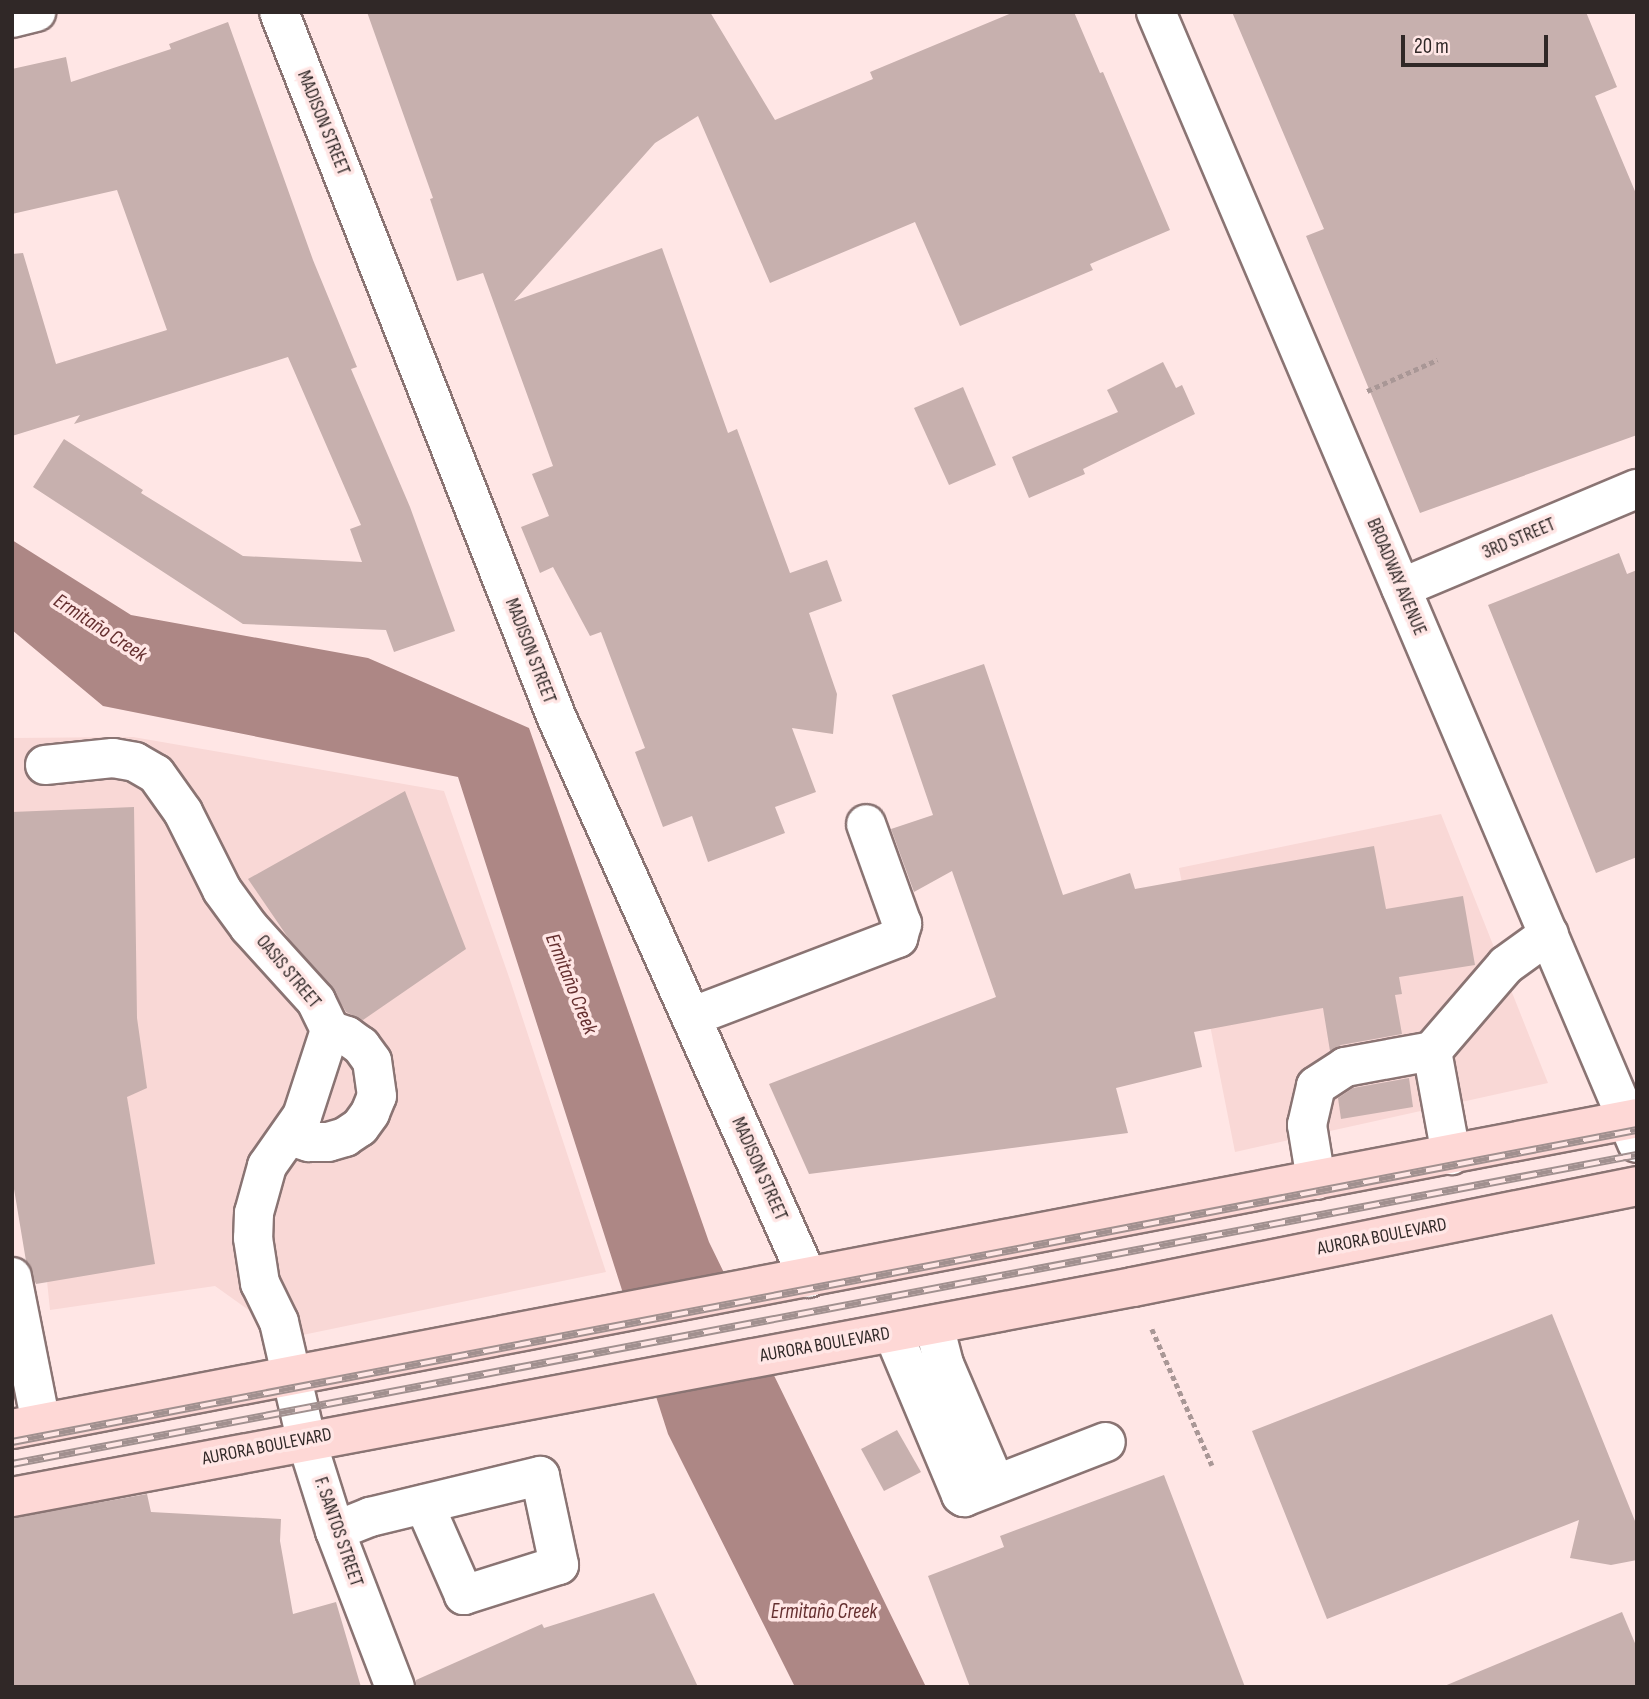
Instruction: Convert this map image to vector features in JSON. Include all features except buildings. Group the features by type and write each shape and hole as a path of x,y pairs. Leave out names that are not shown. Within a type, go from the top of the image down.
{"main road":[{"path":"27,1426 291,1373 753,1289 1315,1180 1451,1155 1634,1127"},
{"name":"AURORA BOULEVARD","path":"12,1497 306,1439 893,1333 1637,1186"}],"street":[{"path":"12,18 36,12"},
{"name":"MADISON STREET","path":"279,12 556,716 808,1278"},
{"name":"BROADWAY AVENUE","path":"1156,12 1634,1127"},
{"name":"3RD STREET","path":"1401,588 1637,489"},
{"name":"OASIS STREET","path":"45,765 113,758 135,762 156,774 183,812 222,890 249,926 316,1001 330,1030 302,1116 267,1166 254,1213 253,1238 260,1283 279,1322 291,1373"},
{"path":"691,1017 898,938 902,924 866,824"},
{"path":"1315,1180 1307,1125 1316,1086 1345,1066 1432,1051 1506,965 1549,934"},
{"path":"290,1136 309,1142 328,1142 345,1137 360,1127 377,1096 372,1060 354,1041 330,1030"},
{"path":"1432,1051 1451,1155"},
{"path":"12,1277 27,1426"},
{"path":"934,1325 944,1364 995,1483"},
{"path":"893,1333 961,1495 970,1496 995,1483 1103,1446 1106,1442"},
{"name":"F. SANTOS STREET","path":"291,1373 306,1439 335,1531 396,1687"},
{"path":"335,1531 370,1517 424,1504"}],"path":[{"path":"1370,390 1437,360"},
{"path":"1133,1287 1212,1465"}],"shaded area":[{"path":"133,737 444,791 510,980 606,1272 288,1338 215,1286 50,1310 12,942 12,738"},
{"path":"1441,814 1548,1083 1235,1152 1179,868"}],"water":[{"name":"Ermitaño Creek","path":"12,540 131,615 368,658 529,728 709,1242 926,1687 795,1687 668,1434 458,777 103,706 12,630"}],"pier":[{"path":"730,1278 768,1358 648,1383 622,1302"}],"railway":[{"path":"12,1442 1637,1130"},
{"path":"12,1464 1637,1155"}]}
